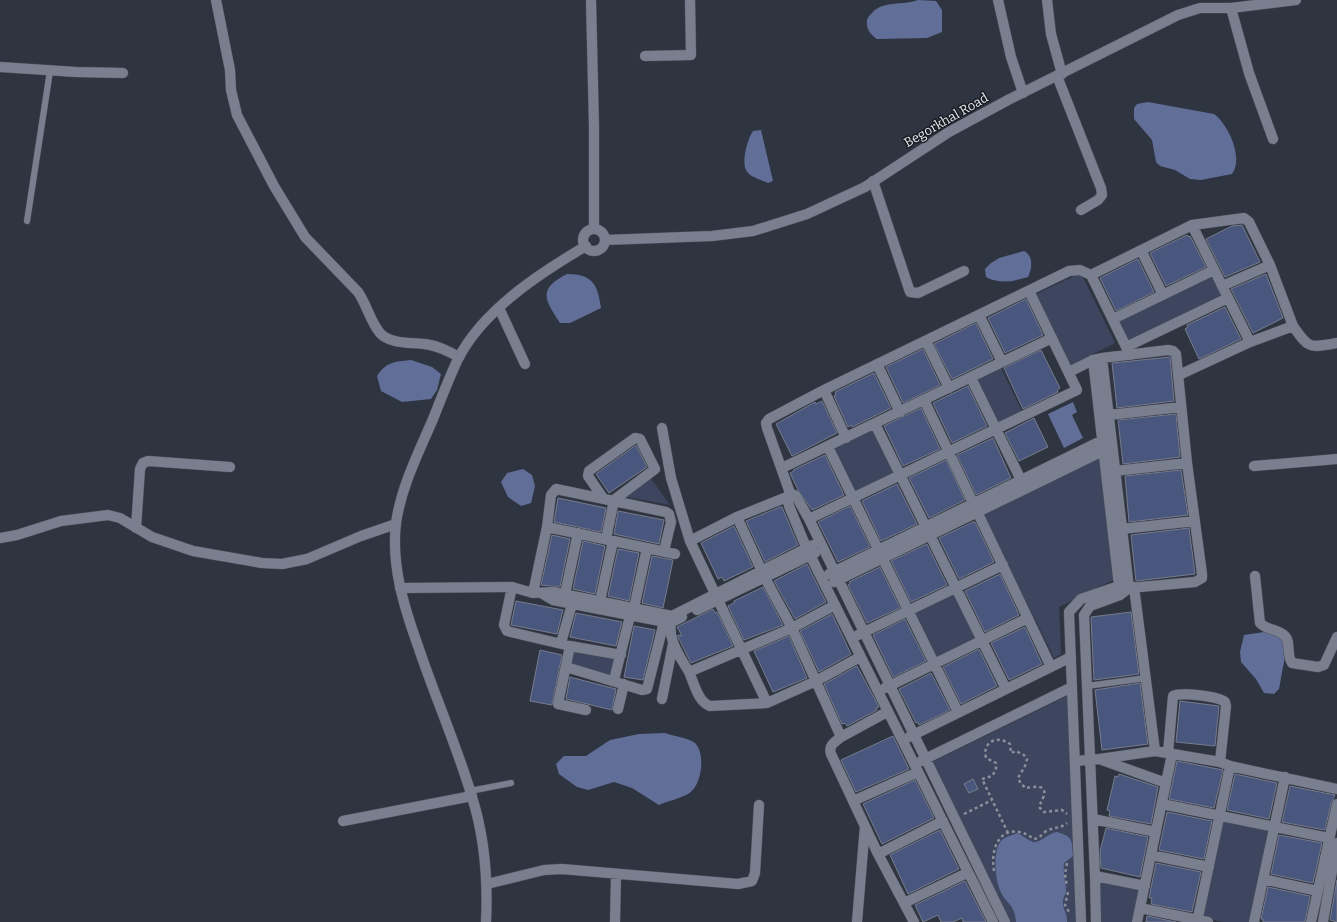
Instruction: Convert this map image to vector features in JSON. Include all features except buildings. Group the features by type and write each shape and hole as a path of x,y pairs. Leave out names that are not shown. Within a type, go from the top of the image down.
{"street":[{"path":"216,0 230,70 231,90 237,115 274,186 305,237 358,292 381,334 388,339 431,345 444,349 459,358"},
{"path":"591,0 594,127 594,229"},
{"path":"645,56 691,55 690,0"},
{"path":"998,0 1008,46 1023,93"},
{"path":"1047,0 1051,34 1059,75 1101,188 1102,195 1098,200 1081,210"},
{"name":"Begorkhal Road","path":"605,240 712,236 753,231 807,214 865,187 949,132 1146,30 1200,4 1231,8 1296,0"},
{"path":"1231,8 1250,73 1273,139"},
{"path":"0,67 123,73"},
{"path":"873,181 910,292 918,293 964,272"},
{"path":"1091,275 1192,225 1237,217 1244,218 1249,222 1270,265 1293,326 1305,343 1311,346 1337,343"},
{"path":"1192,225 1250,342"},
{"path":"594,229 600,231 605,240 602,247 596,250 589,249 583,241 585,234 594,229"},
{"path":"486,922 487,884 484,854 471,793 422,658 400,588 396,558 396,524 402,496 459,358 478,330 499,308 553,266 586,246"},
{"path":"1141,250 1163,295"},
{"path":"1222,286 1270,265"},
{"path":"993,922 808,551 789,506 782,468 766,423 770,419 824,390 1069,271 1080,270 1091,275 1128,351"},
{"path":"1113,319 1214,270"},
{"path":"809,519 1077,390 1029,291"},
{"path":"1069,372 1098,359 1128,351 1228,298"},
{"path":"499,308 525,364"},
{"path":"979,315 1002,362"},
{"path":"1179,375 1250,342 1293,326"},
{"path":"782,468 1052,338"},
{"path":"926,341 949,388"},
{"path":"1081,922 1069,612 1081,599 1127,587 1195,582 1202,578 1187,464 1178,358 1173,351 1128,351"},
{"path":"1096,922 1093,819 1095,759 1087,686 1084,615 1090,606 1120,595 1127,587 1115,471 1107,443 1109,415 1098,359"},
{"path":"1098,359 1107,443 1127,587 1146,678 1155,751"},
{"path":"877,364 900,412"},
{"path":"971,378 1021,480"},
{"path":"824,390 846,438"},
{"path":"924,400 1051,667"},
{"path":"1109,415 1181,407"},
{"path":"875,424 1006,689"},
{"path":"662,428 671,478 690,541 740,650 767,704"},
{"path":"600,601 614,500 655,469 640,438 638,437 589,471 588,476 603,498"},
{"path":"975,508 1021,480 1107,443"},
{"path":"824,582 1107,443"},
{"path":"828,447 958,712"},
{"path":"1254,466 1337,459"},
{"path":"136,528 140,470 143,464 148,461 230,467"},
{"path":"1115,471 1187,464"},
{"path":"537,593 551,495 556,490 614,500 670,514 671,522 664,551"},
{"path":"690,541 738,516 788,495 796,496 809,519 1005,922"},
{"path":"0,538 17,535 61,521 108,515 120,518 136,528 170,544 193,551 262,563 282,564 307,559 361,536 396,524"},
{"path":"738,516 763,574 792,628 841,737"},
{"path":"1122,529 1195,521"},
{"path":"547,527 675,554"},
{"path":"565,594 578,533"},
{"path":"400,588 512,587 537,593 553,600 572,604 632,612 669,620 808,551 822,546"},
{"path":"618,709 621,655 647,548"},
{"path":"851,639 1003,565"},
{"path":"1254,576 1260,623 1263,626 1284,634 1287,638 1289,660 1292,663 1318,667 1324,665 1337,637"},
{"path":"512,587 504,625 505,630 565,645 621,655"},
{"path":"537,593 553,592 565,594 600,601 632,612"},
{"path":"572,604 565,645 566,667 558,704 586,710"},
{"path":"689,672 792,628 835,606"},
{"path":"878,692 1028,618"},
{"path":"669,620 673,644 689,672 700,696 706,704 710,706 767,704 816,681 860,657"},
{"path":"566,667 644,690 650,686 669,620"},
{"path":"662,699 673,644"},
{"path":"902,741 1071,657"},
{"path":"853,801 916,768 926,759 1072,687"},
{"path":"1137,922 1166,783 1170,754 1173,696 1180,694 1219,698 1225,702 1226,706 1225,764 1219,816 1208,867 1201,921 1140,908"},
{"path":"888,712 841,737 832,744 830,751 878,854 914,922"},
{"path":"1075,761 1155,751 1225,764 1337,789"},
{"path":"1095,759 1166,783"},
{"path":"1254,922 1285,777"},
{"path":"343,821 471,793"},
{"path":"1162,804 1333,840"},
{"path":"1323,922 1337,804"},
{"path":"487,884 544,870 562,869 616,875 738,884 752,881 755,873 759,806"},
{"path":"1093,819 1156,832"},
{"path":"878,854 943,822"},
{"path":"857,922 865,826"},
{"path":"1311,922 1318,890 1333,840"},
{"path":"1151,855 1208,867"},
{"path":"904,903 968,872"},
{"path":"615,922 616,875"},
{"path":"1095,876 1145,886"},
{"path":"1264,879 1318,890"}],"lane":[{"path":"27,221 50,70"},
{"path":"1087,686 1146,678"},
{"path":"471,793 511,782"}],"path":[{"path":"994,875 992,863 995,843 1008,833 1022,832 1034,839 1037,839 1045,832 1061,828 1069,819 1068,814 1062,810 1044,812 1039,807 1044,797 1044,791 1040,786 1026,788 1021,784 1018,778 1027,759 1024,755 1016,751 1011,753 1010,744 999,739 988,743 985,749 986,758 996,763 996,770 992,776 982,779 1008,833"},
{"path":"955,819 992,800"}],"shaded area":[{"path":"918,0 936,1 942,10 942,32 927,38 877,39 870,32 867,26 867,19 876,9 882,6"},
{"path":"1148,102 1214,114 1224,125 1233,142 1236,159 1232,174 1201,180 1190,179 1175,170 1160,166 1156,162 1152,140 1134,119 1134,108 1137,104"},
{"path":"761,130 773,181 768,183 755,178 748,173 744,159 753,131"},
{"path":"1024,251 1031,259 1031,267 1028,277 1002,282 986,277 985,269 991,263 999,258"},
{"path":"1081,273 1115,343 1071,365 1036,294"},
{"path":"1213,273 1225,297 1128,344 1116,320"},
{"path":"567,274 583,276 593,282 598,293 601,308 570,323 560,323 551,308 547,296 551,285 557,279"},
{"path":"411,360 432,367 441,374 437,390 431,399 402,402 381,391 377,376 384,367 392,363"},
{"path":"1000,366 1023,413 996,426 973,379"},
{"path":"1073,402 1077,412 1072,415 1083,438 1064,448 1048,414"},
{"path":"874,427 897,474 854,495 831,448"},
{"path":"1101,456 1113,580 1059,607 1061,654 1054,658 983,514"},
{"path":"523,469 532,475 535,486 531,503 521,506 508,497 501,482 507,473"},
{"path":"649,476 670,505 621,496"},
{"path":"955,592 979,639 936,660 913,613"},
{"path":"1264,632 1281,636 1286,651 1279,689 1274,694 1264,693 1256,679 1241,662 1240,652 1244,635"},
{"path":"573,643 623,654 618,677 568,666"},
{"path":"1069,695 1076,922 1010,922 932,762"},
{"path":"665,733 692,741 695,743 701,754 701,770 697,784 693,790 681,797 659,805 632,788 614,782 588,790 577,787 559,774 556,764 564,756 586,756 610,740 639,734"},
{"path":"1221,819 1272,829 1252,922 1222,922 1200,917"},
{"path":"1057,832 1069,838 1072,843 1073,856 1064,863 1066,890 1063,904 1067,916 1067,922 1016,922 1014,911 1002,895 998,885 996,871 997,849 1003,839 1018,833 1035,842"},
{"path":"1098,880 1142,889 1135,922 1100,922"}]}
